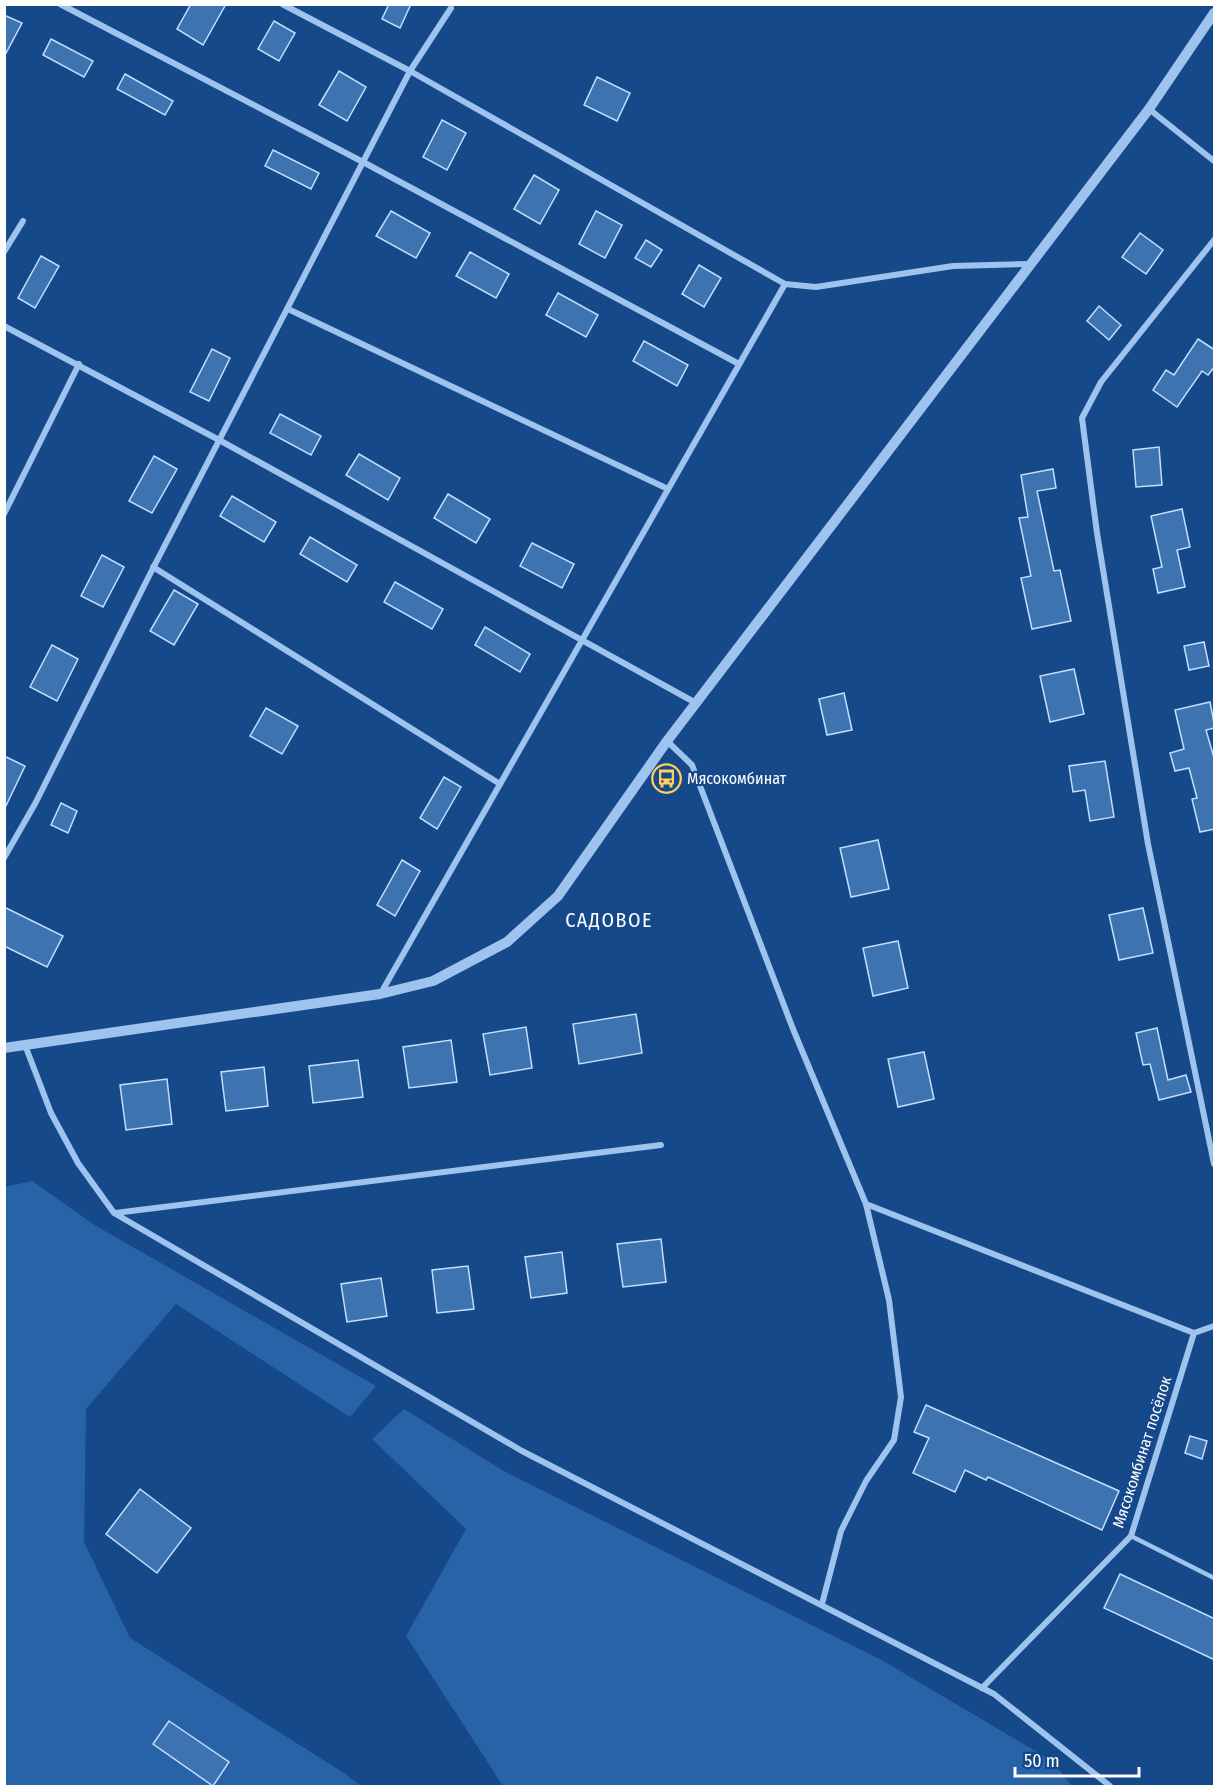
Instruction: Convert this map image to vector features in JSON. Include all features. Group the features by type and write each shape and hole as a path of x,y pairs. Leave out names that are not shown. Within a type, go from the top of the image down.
{"street":[{"path":"60,4 363,162 739,364"},
{"path":"282,4 410,71 785,284 816,287 953,266 1030,264"},
{"path":"4,858 36,802 153,567 221,441 410,71 451,8"},
{"path":"4,1047 380,994 433,981 507,942 558,896 667,741 1149,109 1215,13"},
{"path":"1149,109 1215,161"},
{"path":"4,252 23,221"},
{"path":"1215,240 1101,382 1082,418 1097,533 1148,844 1215,1164"},
{"path":"380,994 785,284"},
{"path":"288,309 668,489"},
{"path":"4,326 221,441 696,703"},
{"path":"4,514 79,364"},
{"path":"153,567 500,784"},
{"path":"667,741 692,765 793,1029 866,1204 889,1300 902,1396 894,1440 866,1481 841,1531 822,1604"},
{"path":"26,1045 51,1113 78,1163 114,1213 522,1451 982,1688 1047,1734 1110,1786"},
{"path":"114,1213 661,1145"},
{"path":"866,1204 1194,1333 1215,1326"},
{"name":"Мясокомбинат посёлок","path":"982,1688 1131,1536 1194,1333"}],"lane":[{"path":"1131,1536 1215,1578"}],"shaded area":[{"path":"32,1181 96,1226 376,1386 350,1417 176,1304 86,1409 84,1542 130,1638 361,1786 5,1786 4,1187"},
{"path":"404,1409 507,1473 885,1662 1052,1761 1072,1786 503,1786 406,1636 466,1529 372,1439"}],"building":[{"path":"191,4 226,4 203,45 177,29"},
{"path":"389,4 411,4 400,28 382,19"},
{"path":"4,15 22,23 4,57"},
{"path":"274,21 295,33 279,61 258,49"},
{"path":"51,39 93,61 84,77 43,55"},
{"path":"339,71 366,87 347,121 319,105"},
{"path":"125,74 173,101 165,115 117,89"},
{"path":"597,77 630,93 617,121 584,105"},
{"path":"442,120 466,133 447,170 423,157"},
{"path":"273,150 319,173 311,189 265,166"},
{"path":"534,175 559,190 540,224 514,209"},
{"path":"391,211 430,233 416,258 376,236"},
{"path":"596,211 622,225 605,258 579,244"},
{"path":"1140,233 1163,250 1146,274 1122,257"},
{"path":"646,240 662,250 651,267 635,258"},
{"path":"470,252 509,274 496,298 456,276"},
{"path":"41,256 59,266 35,308 18,298"},
{"path":"699,265 721,278 704,307 682,294"},
{"path":"558,293 598,315 586,337 546,315"},
{"path":"1099,306 1121,325 1109,340 1087,321"},
{"path":"1198,339 1215,350 1215,366 1208,375 1202,371 1177,407 1153,390 1166,370 1174,375"},
{"path":"644,341 688,365 677,386 633,361"},
{"path":"212,349 230,358 209,401 190,392"},
{"path":"280,414 321,436 311,455 270,433"},
{"path":"1159,447 1162,485 1136,487 1133,450"},
{"path":"359,454 400,478 388,500 346,475"},
{"path":"154,456 177,469 152,513 129,501"},
{"path":"1053,469 1056,488 1037,491 1054,571 1060,570 1071,621 1032,629 1021,578 1031,576 1019,518 1028,517 1021,475"},
{"path":"448,494 490,519 476,543 434,518"},
{"path":"232,496 276,522 264,542 220,516"},
{"path":"1182,509 1190,547 1177,550 1185,587 1158,593 1153,569 1162,567 1151,516"},
{"path":"310,537 357,565 347,582 300,554"},
{"path":"532,543 574,564 562,588 520,566"},
{"path":"102,555 124,567 103,607 81,596"},
{"path":"395,582 443,609 432,629 384,602"},
{"path":"174,590 198,604 174,645 150,631"},
{"path":"485,627 530,654 520,672 475,645"},
{"path":"1204,642 1209,666 1189,670 1184,646"},
{"path":"52,645 78,659 57,701 30,687"},
{"path":"1074,669 1084,714 1050,722 1040,676"},
{"path":"844,693 852,730 827,735 819,699"},
{"path":"1210,702 1215,728 1206,730 1215,761 1215,829 1200,832 1192,799 1197,798 1189,768 1175,771 1170,753 1184,749 1175,710"},
{"path":"266,708 298,726 282,754 250,736"},
{"path":"4,756 25,766 4,810"},
{"path":"1105,761 1114,817 1090,821 1085,790 1073,792 1069,766"},
{"path":"444,777 461,787 437,829 420,818"},
{"path":"61,803 77,811 68,833 51,825"},
{"path":"878,840 889,889 851,897 840,848"},
{"path":"402,860 420,871 395,916 377,905"},
{"path":"4,907 63,936 47,967 4,946"},
{"path":"1143,908 1153,953 1119,960 1109,915"},
{"path":"898,941 908,988 873,996 863,948"},
{"path":"636,1014 642,1053 579,1064 573,1024"},
{"path":"526,1027 532,1068 490,1075 483,1034"},
{"path":"1157,1028 1168,1080 1186,1075 1191,1092 1159,1100 1150,1064 1143,1065 1136,1033"},
{"path":"451,1040 457,1082 409,1088 403,1047"},
{"path":"924,1052 934,1099 898,1107 888,1059"},
{"path":"358,1060 363,1097 313,1103 309,1066"},
{"path":"264,1067 268,1106 226,1111 221,1072"},
{"path":"167,1079 172,1124 126,1130 120,1085"},
{"path":"661,1239 666,1282 623,1287 617,1244"},
{"path":"562,1252 567,1293 531,1298 525,1257"},
{"path":"468,1266 474,1309 437,1313 432,1270"},
{"path":"381,1278 387,1316 347,1322 341,1284"},
{"path":"926,1405 1119,1491 1102,1530 988,1477 986,1480 965,1470 955,1492 913,1473 929,1438 914,1432"},
{"path":"1190,1436 1207,1441 1202,1459 1185,1453"},
{"path":"140,1489 191,1528 157,1573 106,1534"},
{"path":"1120,1574 1215,1619 1215,1660 1104,1608"},
{"path":"169,1721 229,1762 213,1786 153,1744"}],"place":[{"name":"Мясокомбинат","path":"666,778"}],"district":[{"name":"САДОВОЕ","path":"609,920"}]}
